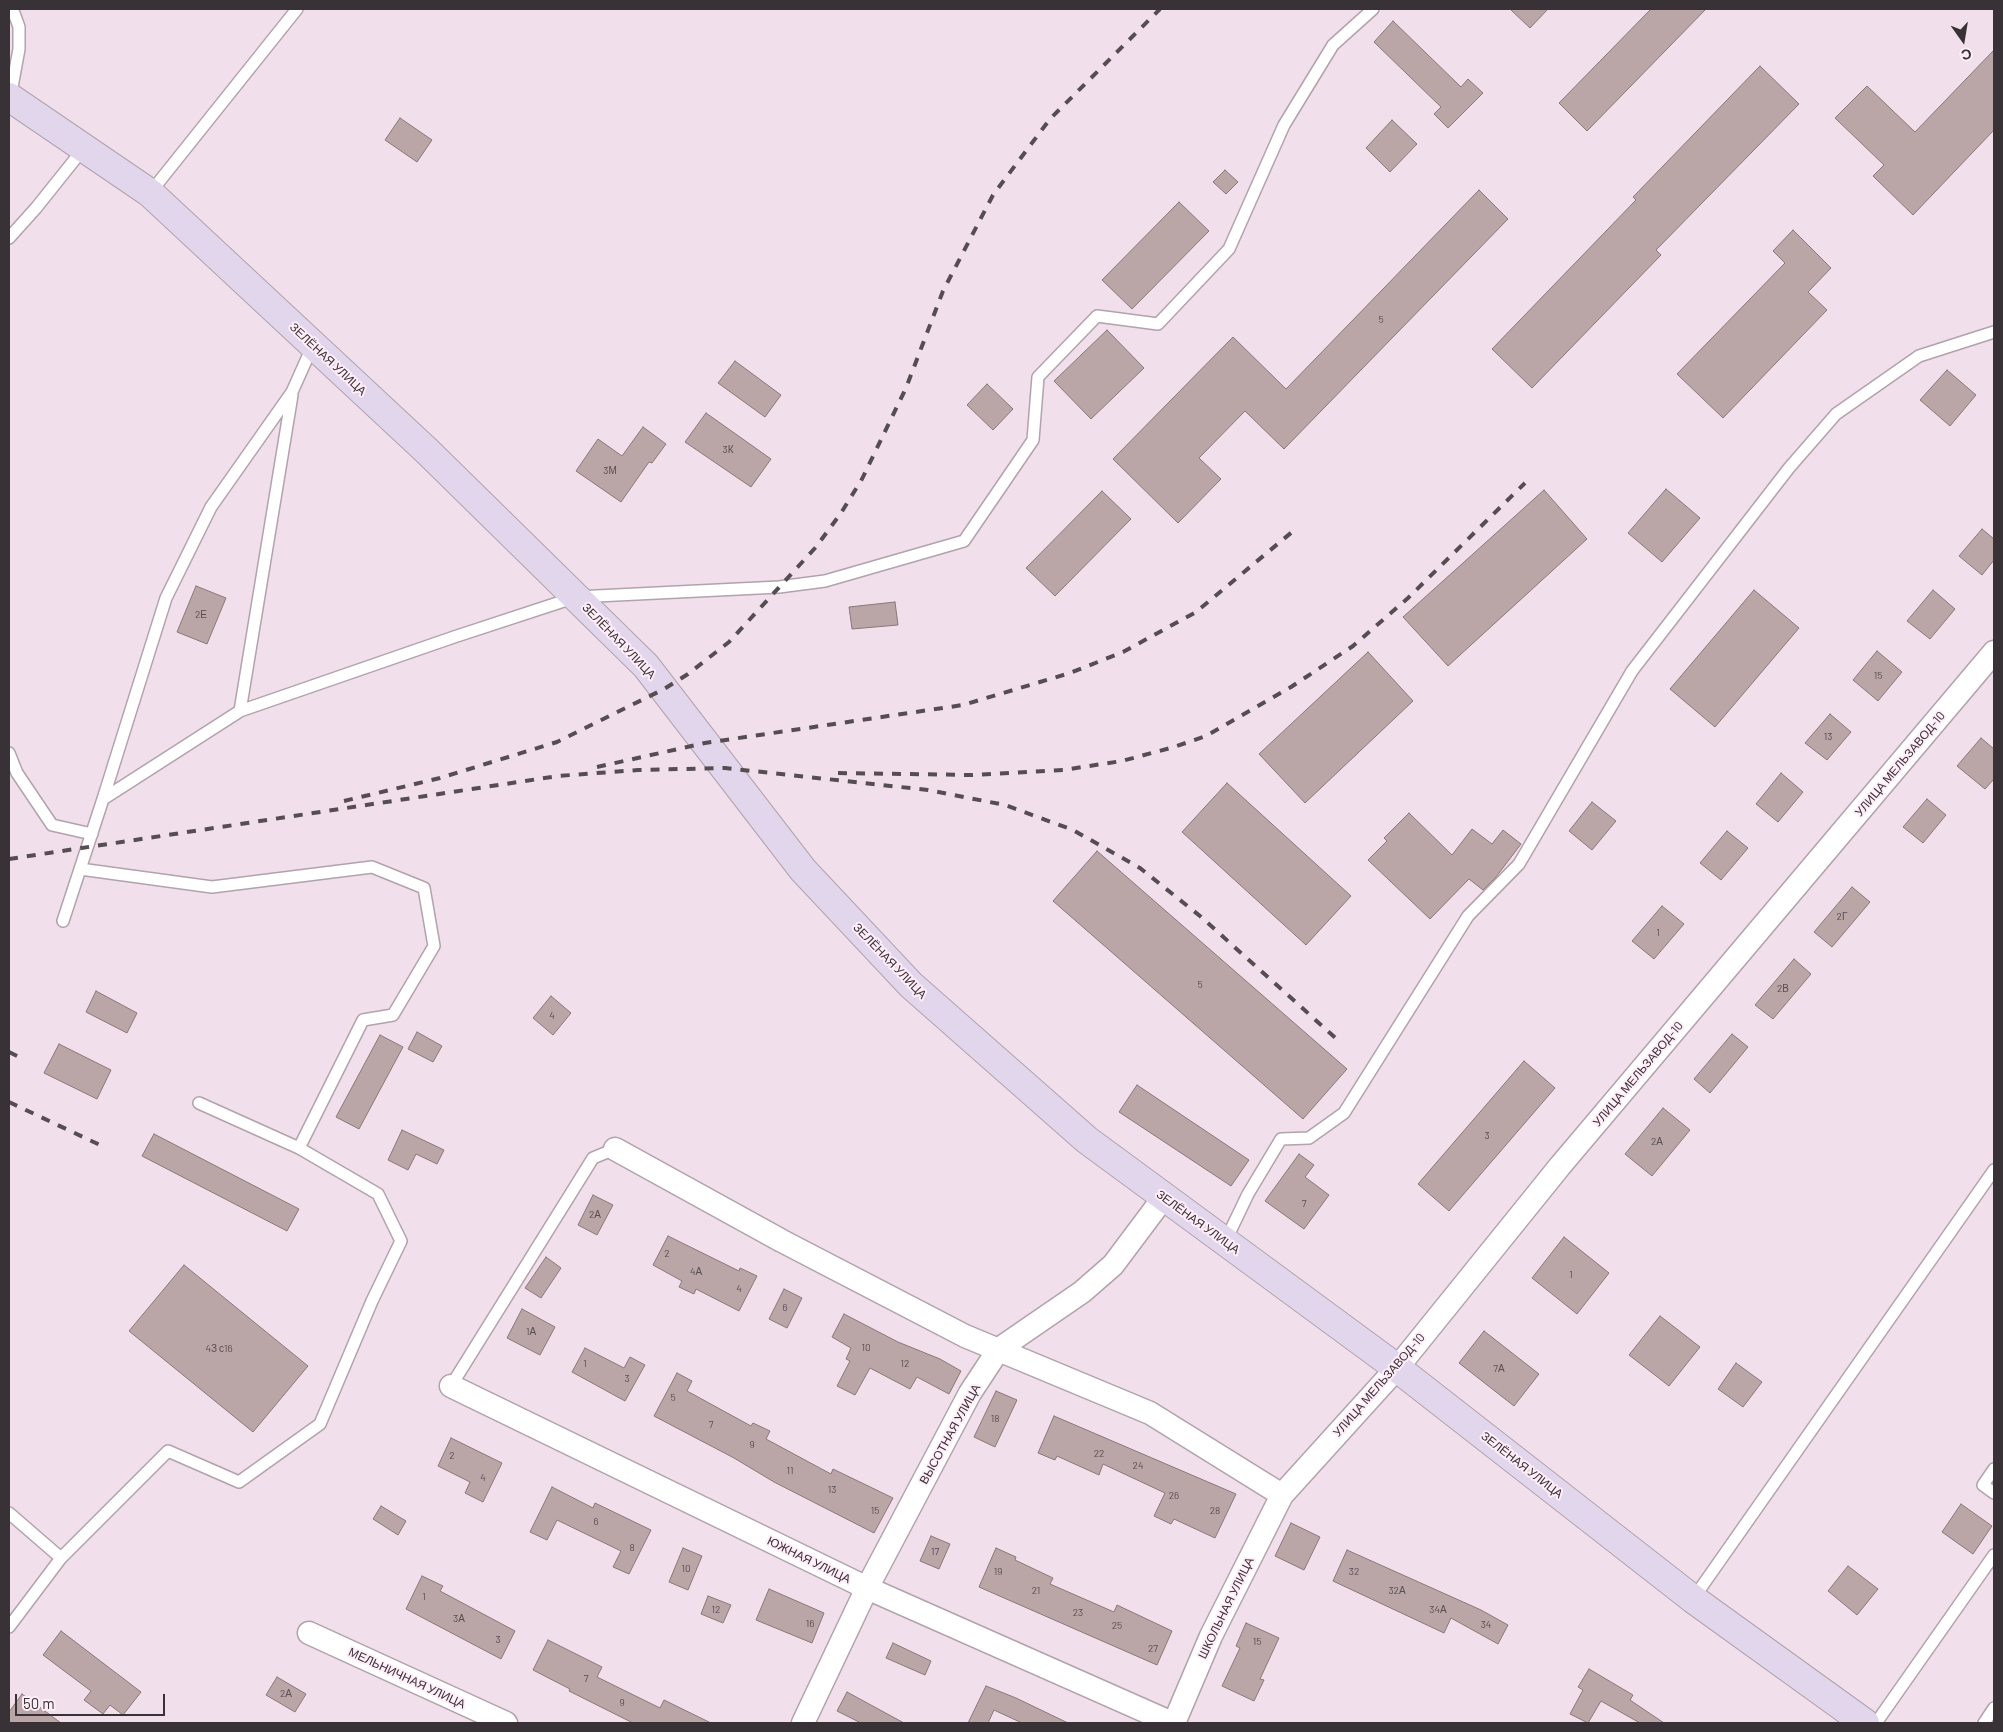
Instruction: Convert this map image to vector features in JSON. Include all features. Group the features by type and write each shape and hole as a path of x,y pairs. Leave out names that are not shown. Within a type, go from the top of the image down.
{"street":[{"name":"ЗЕЛЁНАЯ УЛИЦА","path":"9,97 150,193 428,451 646,666 803,870 911,985 1087,1140 1396,1368 1694,1598 1865,1723"},
{"name":"УЛИЦА МЕЛЬЗАВОД-10","path":"1282,1495 1396,1368 1560,1166 1994,652"},
{"path":"615,1149 782,1241 966,1336 1150,1413 1282,1495"},
{"name":"ВЫСОТНАЯ УЛИЦА","path":"803,1723 867,1588 970,1393 999,1349 1082,1292 1113,1265 1164,1197"},
{"name":"ЮЖНАЯ УЛИЦА","path":"451,1386 867,1588 1173,1723"},
{"name":"ШКОЛЬНАЯ УЛИЦА","path":"1173,1723 1210,1636 1282,1495"},
{"name":"МЕЛЬНИЧНАЯ УЛИЦА","path":"309,1633 506,1723"}],"lane":[{"path":"150,193 297,9"},
{"path":"103,800 240,711 576,597 779,587 825,581 964,540 1032,440 1038,377 1097,316 1158,324 1228,249 1284,125 1333,44 1373,9"},
{"path":"9,10 14,13 19,27 19,49 9,97"},
{"path":"9,238 36,208 84,148"},
{"path":"1225,1242 1248,1194 1280,1139 1309,1138 1344,1113 1468,916 1519,864 1632,671 1789,468 1836,414 1918,356 1994,332"},
{"path":"63,921 166,598 211,507 292,392 313,344"},
{"path":"240,711 292,392"},
{"path":"9,753 17,773 52,825 92,834"},
{"path":"80,869 212,887 372,867 424,888 434,946 393,1015 363,1020 299,1148"},
{"path":"9,1628 61,1558 168,1451 239,1482 320,1424 372,1301 401,1241 378,1194 299,1148 199,1103"},
{"path":"451,1386 593,1158 615,1149"},
{"path":"1694,1598 1994,1170"},
{"path":"1994,1469 1983,1484 1994,1493"},
{"path":"9,1513 61,1558"},
{"path":"1876,1723 1994,1555"},
{"path":"1984,1723 1994,1708"}],"building":[{"path":"1510,9 1548,9 1530,28"},
{"path":"1651,9 1706,9 1587,131 1559,103"},
{"path":"1393,21 1461,87 1468,79 1483,93 1448,128 1434,114 1441,107 1374,42"},
{"path":"1994,50 1994,130 1913,215 1873,176 1884,165 1835,118 1867,86 1915,132"},
{"path":"1760,66 1799,104 1656,250 1661,255 1532,388 1492,349 1636,200 1633,197"},
{"path":"400,118 432,140 417,162 385,140"},
{"path":"1392,120 1417,144 1390,172 1366,148"},
{"path":"1225,170 1238,182 1226,194 1213,182"},
{"path":"1479,190 1508,219 1284,449 1245,411 1199,458 1221,479 1178,523 1113,459 1233,337 1286,389"},
{"path":"1179,202 1209,231 1132,309 1102,280"},
{"path":"1793,230 1831,268 1808,292 1827,310 1723,418 1677,374 1785,263 1773,251"},
{"path":"1107,330 1144,368 1091,419 1054,381"},
{"path":"735,361 781,395 765,417 718,383"},
{"path":"1947,370 1976,395 1950,426 1920,400"},
{"path":"987,384 1013,409 993,430 967,405"},
{"path":"706,413 771,459 751,487 685,442"},
{"path":"643,427 666,444 652,463 649,462 621,502 576,471 598,439 622,456"},
{"path":"1666,489 1700,518 1662,562 1628,533"},
{"path":"1544,490 1587,539 1448,666 1403,617"},
{"path":"1102,491 1131,519 1055,596 1026,568"},
{"path":"1982,529 1994,539 1994,560 1982,575 1959,556"},
{"path":"196,586 226,598 207,644 177,632"},
{"path":"1754,590 1799,628 1715,727 1670,689"},
{"path":"1933,590 1955,609 1930,639 1907,621"},
{"path":"895,602 898,625 852,629 849,607"},
{"path":"1877,651 1902,672 1878,701 1853,680"},
{"path":"1368,652 1413,701 1305,803 1259,754"},
{"path":"1830,714 1851,732 1827,760 1805,743"},
{"path":"1981,738 1994,749 1994,779 1985,789 1957,766"},
{"path":"1781,773 1803,792 1778,822 1756,804"},
{"path":"1227,783 1351,896 1306,945 1182,832"},
{"path":"1927,799 1946,815 1923,843 1903,827"},
{"path":"1592,802 1616,821 1592,850 1569,831"},
{"path":"1409,813 1452,855 1472,829 1492,844 1503,830 1521,844 1496,877 1483,890 1469,879 1430,919 1368,860 1387,841 1384,838"},
{"path":"1727,831 1748,848 1721,880 1700,863"},
{"path":"1097,851 1347,1069 1303,1119 1053,901"},
{"path":"1852,887 1870,902 1832,947 1814,932"},
{"path":"1662,906 1684,924 1654,959 1632,941"},
{"path":"1794,959 1811,974 1773,1019 1755,1005"},
{"path":"96,991 137,1013 127,1033 86,1012"},
{"path":"551,996 571,1013 553,1035 533,1018"},
{"path":"417,1032 442,1046 433,1062 408,1049"},
{"path":"1732,1034 1748,1047 1710,1093 1694,1079"},
{"path":"380,1035 403,1047 359,1129 336,1117"},
{"path":"59,1044 111,1070 97,1099 44,1073"},
{"path":"1524,1061 1555,1088 1449,1211 1418,1184"},
{"path":"1137,1085 1249,1160 1231,1186 1119,1112"},
{"path":"1663,1108 1690,1130 1652,1176 1625,1154"},
{"path":"402,1130 444,1150 437,1164 416,1154 408,1170 388,1160"},
{"path":"154,1134 299,1209 287,1231 142,1156"},
{"path":"1299,1154 1314,1165 1305,1177 1329,1195 1304,1229 1265,1201"},
{"path":"593,1195 613,1205 597,1235 578,1225"},
{"path":"668,1236 739,1271 740,1268 757,1276 739,1311 696,1289 694,1294 679,1287 682,1281 653,1265"},
{"path":"1564,1237 1609,1273 1577,1314 1532,1278"},
{"path":"546,1257 561,1268 541,1298 525,1288"},
{"path":"184,1265 308,1366 253,1432 129,1331"},
{"path":"784,1289 802,1298 787,1328 769,1319"},
{"path":"522,1309 555,1327 540,1355 507,1338"},
{"path":"844,1314 898,1342 940,1359 961,1371 949,1394 917,1377 910,1389 870,1368 855,1395 837,1386 850,1361 846,1359 851,1348 832,1337"},
{"path":"1660,1316 1700,1347 1669,1386 1629,1355"},
{"path":"1484,1331 1539,1374 1514,1406 1459,1363"},
{"path":"585,1348 624,1368 630,1357 645,1365 625,1401 572,1372"},
{"path":"1736,1363 1762,1382 1743,1407 1718,1389"},
{"path":"677,1373 692,1381 687,1391 751,1426 753,1423 770,1431 766,1439 831,1474 833,1469 893,1498 874,1533 774,1482 734,1458 654,1416"},
{"path":"996,1391 1017,1400 995,1447 974,1437"},
{"path":"1054,1416 1236,1494 1215,1538 1174,1519 1171,1524 1154,1516 1165,1493 1103,1464 1099,1475 1057,1456 1055,1460 1038,1453"},
{"path":"451,1438 502,1463 483,1502 465,1493 470,1482 438,1466"},
{"path":"552,1487 593,1508 595,1503 651,1530 629,1574 613,1567 621,1551 557,1520 547,1540 530,1532"},
{"path":"1961,1504 1992,1526 1973,1554 1942,1532"},
{"path":"381,1506 406,1521 398,1535 373,1519"},
{"path":"1291,1523 1320,1537 1304,1570 1275,1556"},
{"path":"931,1536 950,1544 939,1569 920,1561"},
{"path":"683,1548 702,1556 688,1590 669,1582"},
{"path":"996,1548 1016,1557 1015,1560 1053,1578 1050,1584 1114,1612 1117,1605 1172,1631 1157,1665 979,1587"},
{"path":"1347,1550 1481,1610 1508,1625 1498,1644 1451,1618 1444,1633 1333,1581"},
{"path":"1848,1566 1878,1589 1857,1615 1828,1591"},
{"path":"422,1576 443,1586 440,1591 515,1631 501,1659 406,1609"},
{"path":"769,1589 824,1613 812,1643 756,1620"},
{"path":"708,1596 731,1605 723,1623 701,1614"},
{"path":"1246,1623 1279,1638 1260,1679 1264,1680 1254,1701 1222,1686 1240,1648 1236,1646"},
{"path":"61,1631 141,1692 123,1715 110,1705 103,1714 84,1700 91,1691 43,1655"},
{"path":"548,1640 602,1667 597,1677 660,1708 664,1700 711,1723 633,1723 569,1691 570,1689 533,1670"},
{"path":"893,1643 931,1661 925,1675 886,1658"},
{"path":"1589,1669 1633,1695 1630,1700 1664,1723 1640,1723 1601,1701 1588,1723 1570,1714 1583,1690 1578,1687"},
{"path":"277,1677 306,1694 295,1712 266,1695"},
{"path":"986,1686 1068,1723 1022,1723 994,1710 988,1723 968,1723"},
{"path":"847,1692 904,1723 861,1723 837,1711"},
{"path":"22,1694 61,1723 9,1723 9,1712"}],"railway":[{"path":"344,801 440,778 557,742 664,689 688,674 729,642 816,547 841,513 862,479 906,388 943,291 993,195 1050,119 1160,9"},
{"path":"838,773 972,775 1063,770 1122,761 1206,736 1291,687 1353,646 1408,598 1525,483"},
{"path":"597,767 705,743 963,705 1070,673 1123,652 1196,612 1292,532"},
{"path":"9,859 558,776 638,770 725,768 928,790 1005,805 1073,830 1140,868 1200,916 1340,1042"},
{"path":"9,1052 25,1060"},
{"path":"9,1102 100,1145"}]}
